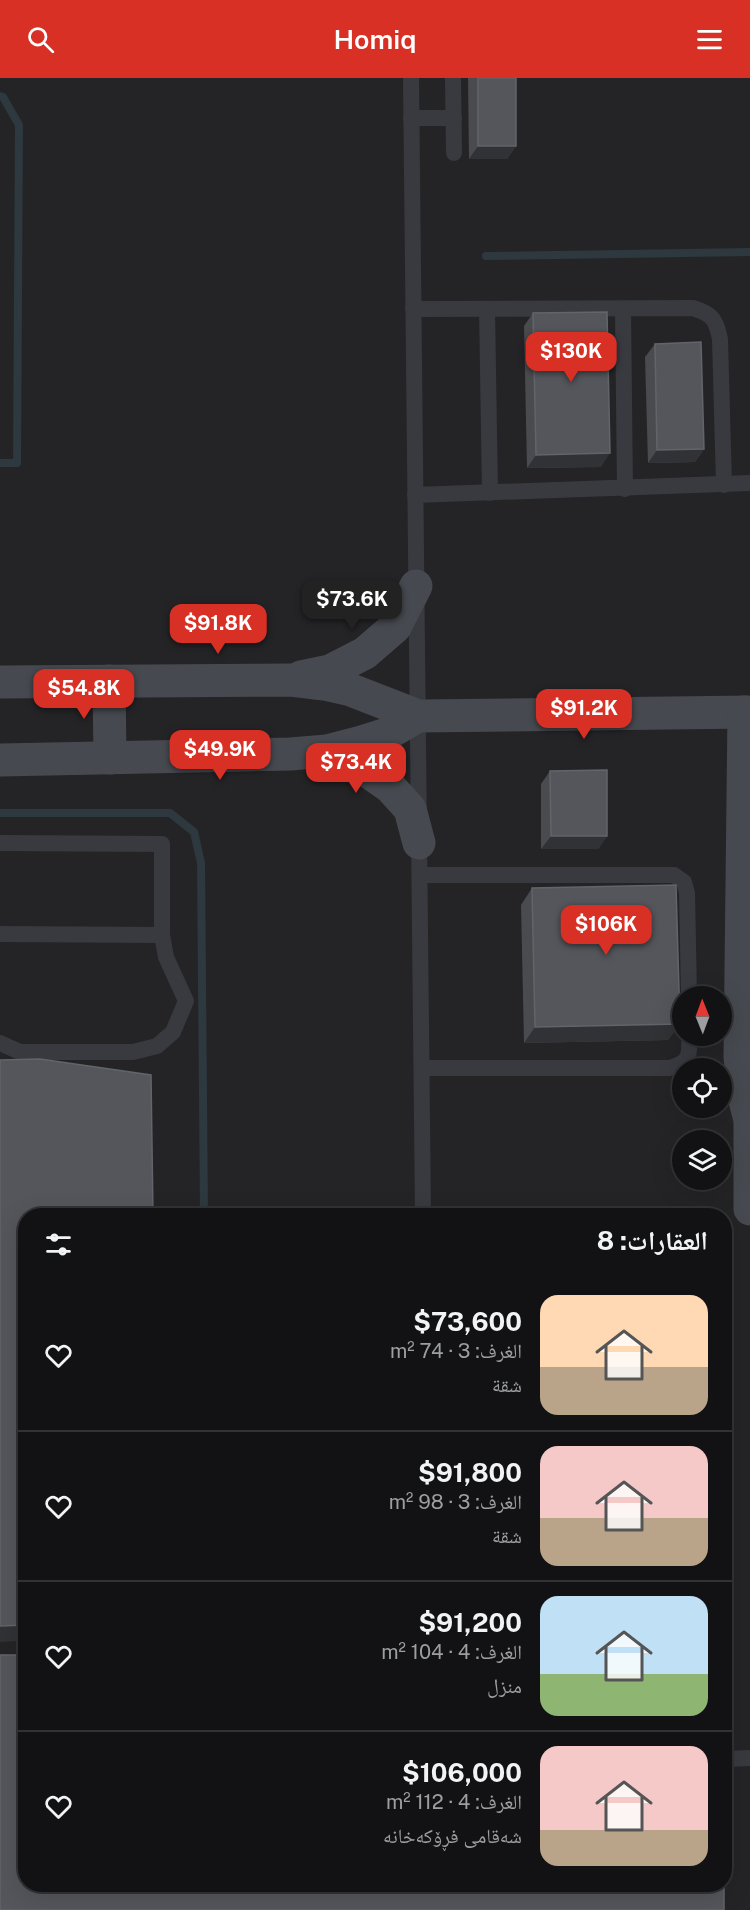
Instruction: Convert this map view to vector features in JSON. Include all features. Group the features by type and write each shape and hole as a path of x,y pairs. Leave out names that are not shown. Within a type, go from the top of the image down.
{"street":[{"path":"291,680 330,671 365,653 395,627 416,586"},
{"path":"1,682 291,680 351,690 418,716 747,712 746,855 740,1057 743,1093 749,1111 750,1209"},
{"path":"109,681 110,758"},
{"path":"1,760 290,754 327,751 387,734 418,716"},
{"path":"290,754 356,763 390,787 410,809 419,843"}],"lane":[{"path":"411,78 423,1208"},
{"path":"453,80 454,153"},
{"path":"411,118 454,118"},
{"path":"413,309 693,309 707,313 717,324 720,339 724,485"},
{"path":"487,309 490,493"},
{"path":"623,309 625,489"},
{"path":"415,495 750,483"},
{"path":"0,843 162,844 162,936 166,957 186,1001 173,1032 157,1046 133,1052 20,1052 0,1043"},
{"path":"420,875 674,875 684,882 687,893 689,986"},
{"path":"0,934 162,936"},
{"path":"422,1068 669,1068 681,1065 689,1056 689,1046"},
{"path":"732,1759 750,1758"}],"shaded area":[{"path":"0,78 750,78 750,1910 0,1910"}],"building":[{"path":"478,78 516,78 516,146 478,146"},
{"path":"607,312 610,453 536,455 533,313"},
{"path":"701,342 704,449 657,450 655,344"},
{"path":"607,770 607,836 551,836 550,771"},
{"path":"676,885 679,986 672,986 672,1024 535,1027 532,888"},
{"path":"40,1059 151,1075 153,1208 18,1208 18,1625 0,1626 0,1060"},
{"path":"0,1655 18,1655 18,1892 724,1892 724,1910 0,1910"}],"waterway":[{"path":"0,96 3,97 19,125 17,463 0,463"},
{"path":"486,256 750,252"},
{"path":"0,813 170,813 194,832 201,863 204,1208"}]}
